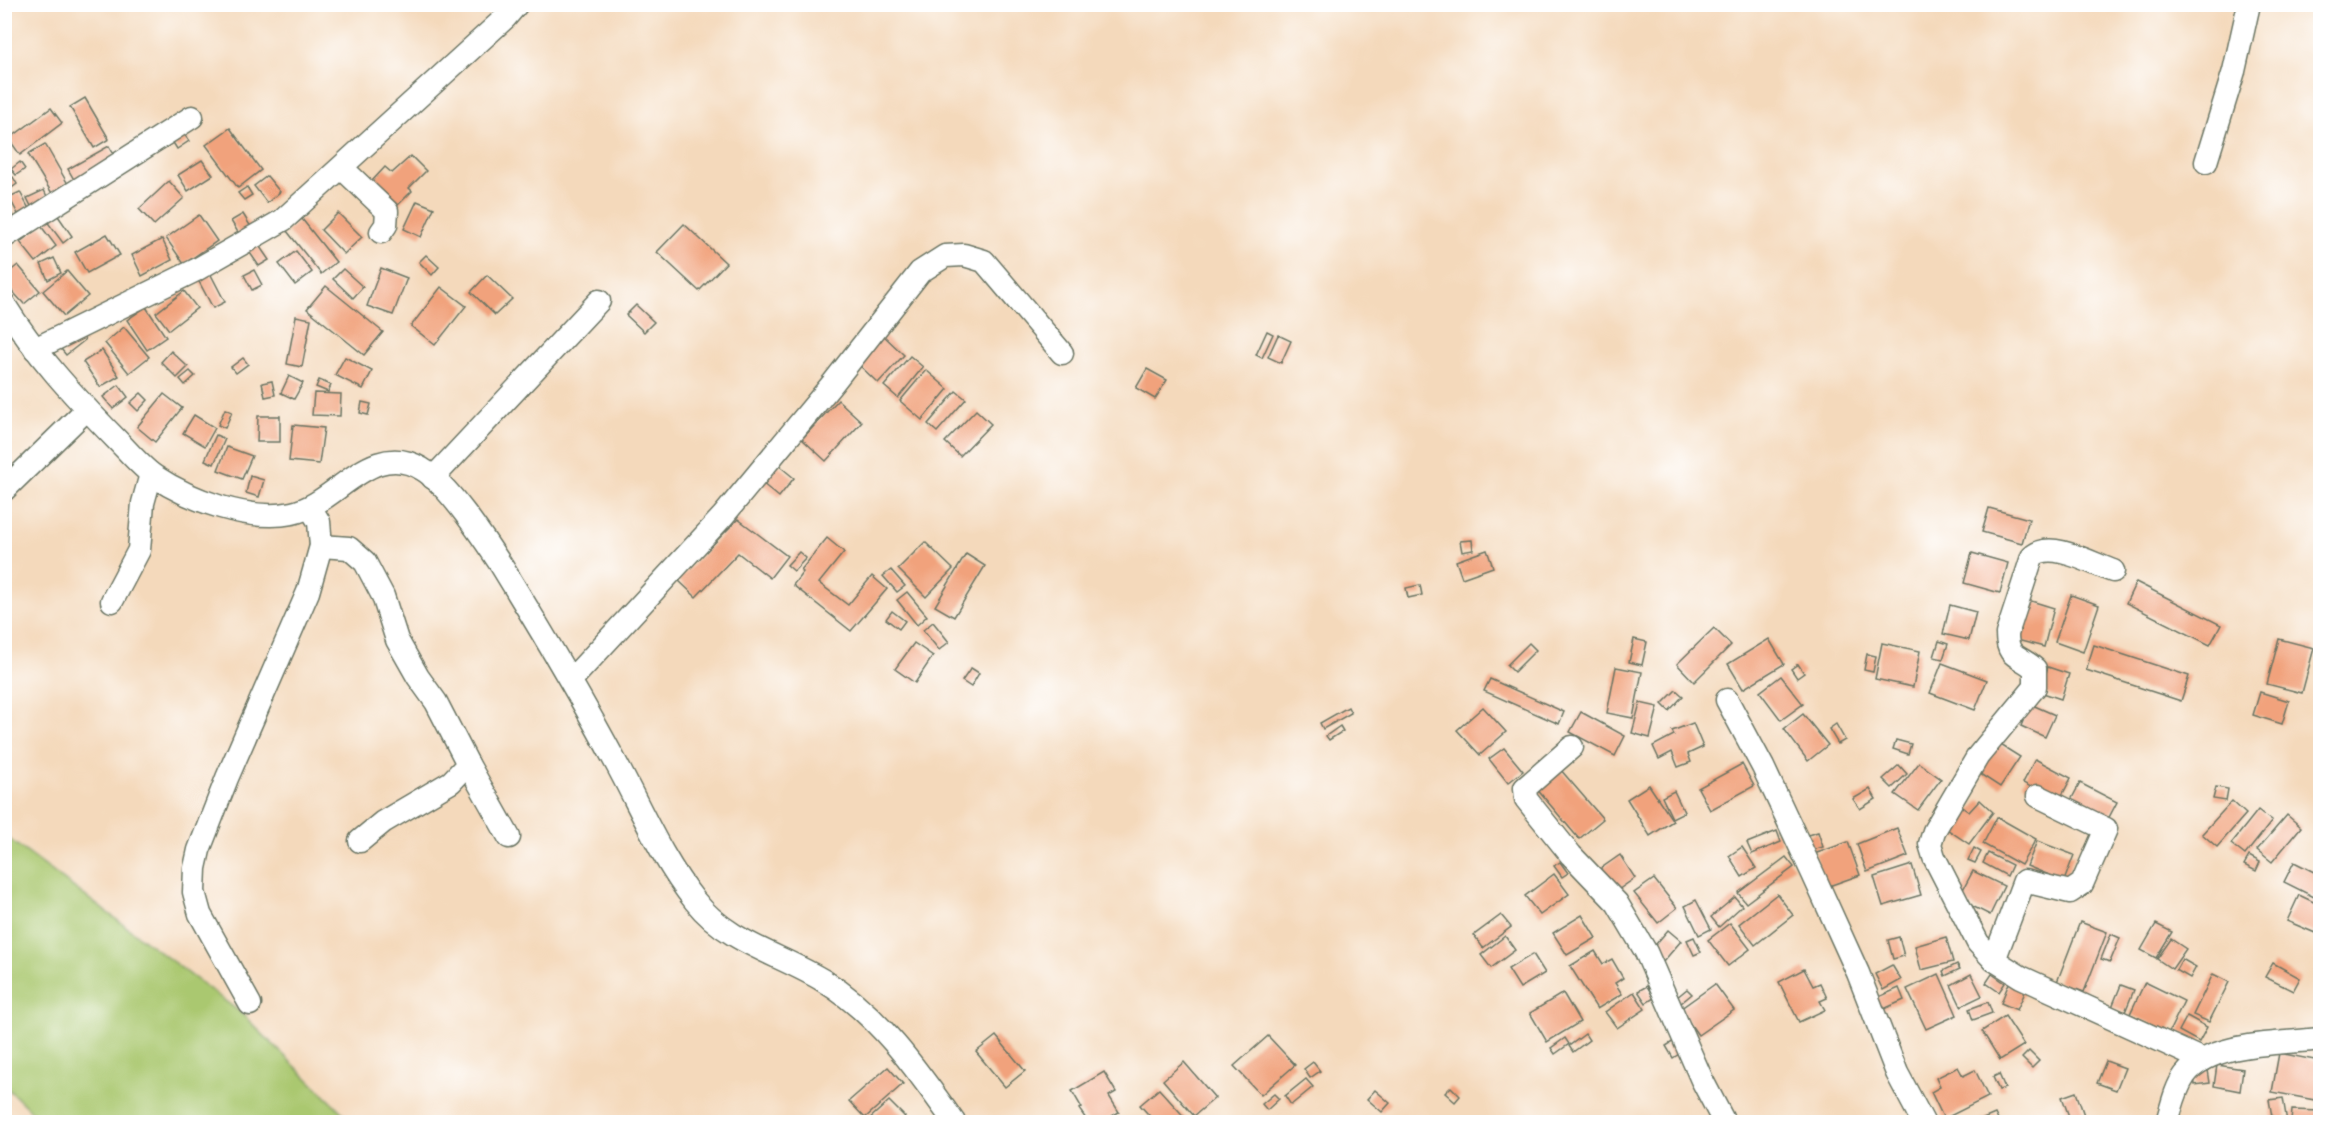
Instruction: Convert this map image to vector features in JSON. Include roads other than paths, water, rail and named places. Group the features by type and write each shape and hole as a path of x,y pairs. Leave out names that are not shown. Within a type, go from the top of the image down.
{"street":[{"path":"35,349 196,270 283,220 505,18 517,4"},
{"path":"2206,162 2234,71 2249,4"},
{"path":"4,237 192,117"},
{"path":"342,168 387,211 386,225 381,232"},
{"path":"571,680 723,516 833,383 884,315 920,272 945,256 964,255 984,261 1062,353"},
{"path":"433,478 599,302"},
{"path":"4,304 35,349 87,409 151,474 177,489 210,503 252,514 279,515 310,507 363,469 383,463 398,462 410,463 424,470 453,499 485,540 571,680 676,875 697,904 740,939 822,980 852,1001 885,1032 954,1122"},
{"path":"4,490 87,409"},
{"path":"112,602 140,550 143,503 151,474"},
{"path":"249,1004 201,914 194,892 195,868 199,850 227,778 308,592 321,546 319,522 310,507"},
{"path":"321,546 349,548 365,562 383,596 397,640 418,677 436,702 509,837"},
{"path":"2113,571 2060,551 2042,551 2032,557 2007,634 2007,643 2012,655 2035,669 2035,687 1978,756 1934,831 1930,849 1978,944 1994,960 2021,977 2203,1060"},
{"path":"1727,700 1763,767 1814,874 1858,973 1897,1073 1923,1122"},
{"path":"1572,747 1525,788 1526,799 1571,855 1617,903 1646,952 1702,1080 1724,1122"},
{"path":"360,841 383,822 451,782 468,764"},
{"path":"1994,960 2024,881 2070,892 2082,884 2106,829 2038,796"},
{"path":"2167,1122 2179,1085 2186,1073 2203,1060 2228,1049 2320,1039"}]}
